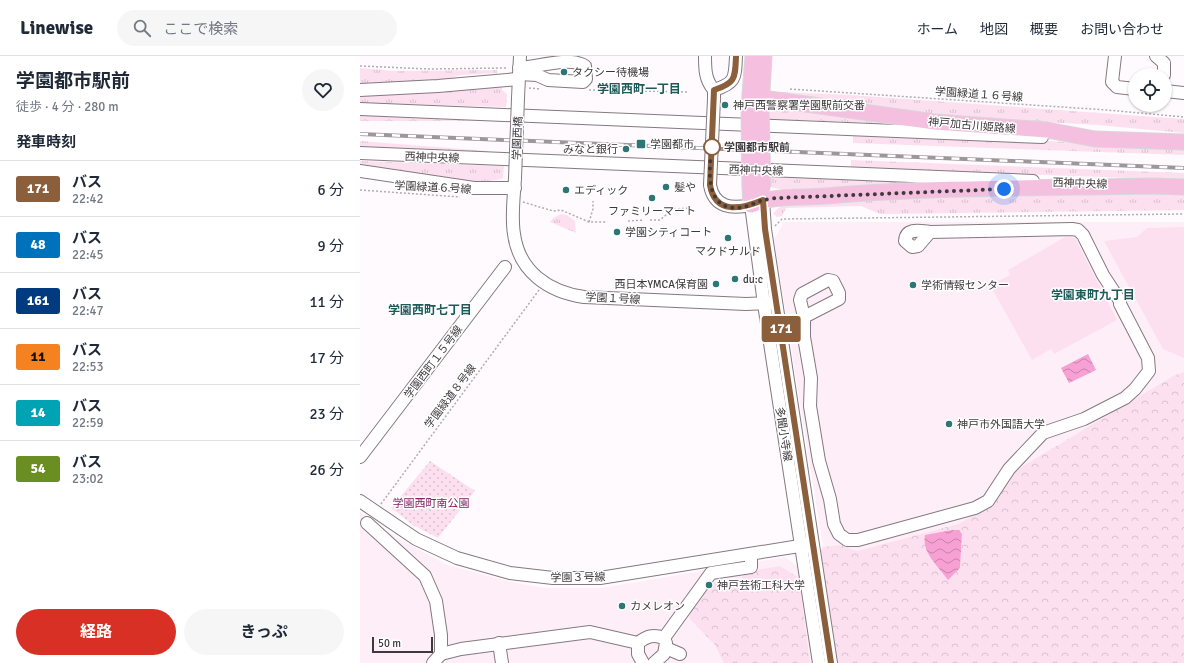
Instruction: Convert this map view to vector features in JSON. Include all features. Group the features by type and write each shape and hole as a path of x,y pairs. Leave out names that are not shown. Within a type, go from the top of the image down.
{"main road":[{"path":"753,56 757,105 757,195 1152,186 1184,187"},
{"path":"757,105 764,56"},
{"name":"神戸加古川姫路線","path":"757,105 935,122 1047,130 1095,139 1184,142"}],"street":[{"path":"705,56 707,79 714,94 710,185 714,196 725,206 738,208 757,195"},
{"path":"714,94 728,86 735,77 736,56"},
{"path":"1115,56 1112,82 1117,87 1128,88"},
{"path":"1156,56 1164,63 1164,68"},
{"path":"360,90 438,86 519,69"},
{"name":"学園西橋","path":"515,183 519,69"},
{"path":"1172,92 1184,93"},
{"path":"360,109 1095,139"},
{"name":"西神中央線","path":"360,153 1152,186"},
{"path":"360,171 474,188 515,183"},
{"name":"学園１号線","path":"515,183 513,225 518,250 533,274 556,290 584,297 764,304 776,302"},
{"name":"多聞小寺線","path":"757,195 765,229 796,431 819,663"},
{"name":"多聞小寺線","path":"757,195 764,304 807,546 830,663"},
{"path":"804,317 804,336 811,378 810,406 815,428 819,461 830,499 834,524 839,534 847,540 858,540 975,508 988,501 1009,469 1043,433 1084,419 1125,398 1135,389 1149,371 1148,358 1120,304 1120,301 1103,275 1083,235 1078,230 1072,228 930,232"},
{"name":"学園西町１５号線","path":"360,457 505,267"},
{"path":"796,431 815,428"},
{"name":"学園３号線","path":"360,502 416,539 457,558 510,573 553,578 600,578 807,546"},
{"path":"367,523 426,576 436,600 441,635 441,654"},
{"path":"654,663 662,658 665,643 711,573 752,567 751,555"},
{"path":"433,663 441,654 461,649 590,632 638,644"},
{"path":"643,663 638,654 638,644 645,637 655,635 680,654"},
{"path":"499,643 502,663"}],"path":[{"path":"360,66 430,69 506,68"},
{"path":"527,88 543,89"},
{"name":"学園緑道１６号線","path":"788,89 1107,110 1184,117"},
{"path":"589,90 689,92"},
{"name":"学園緑道６号線","path":"360,190 462,197"},
{"path":"589,222 593,210 593,201"},
{"path":"523,202 553,211 561,210 589,222 606,222"},
{"path":"650,220 660,220 673,210 691,208"},
{"path":"773,226 776,226 782,219 1184,214"},
{"path":"628,221 644,220"},
{"name":"学園緑道８号線","path":"375,512 539,290"}],"shaded area":[{"name":"神戸市外国語大学","path":"784,222 1184,222 1184,372 1175,375 985,509 958,524 857,551 840,545 823,547 774,240"},
{"name":"神戸芸術工科大学","path":"360,512 397,538 447,565 515,583 545,588 601,588 785,557 802,570 813,663 360,663"}],"green space":[{"path":"360,68 395,71 497,70 497,73 461,75 436,82 360,85"},
{"path":"502,85 502,90 507,94 506,107 360,103 360,94"},
{"path":"779,92 850,95 1184,119 1184,133 1098,125 970,118 779,96"},
{"path":"777,107 905,124 769,119 769,109"},
{"path":"360,114 495,120 495,121 360,121"},
{"path":"853,134 1184,146 1184,155 853,143"},
{"path":"360,141 488,151 488,153 360,148"},
{"path":"851,160 1184,173 1184,180 851,168"},
{"path":"360,161 504,166 503,178 490,181 473,182 413,176 360,167"},
{"path":"770,175 899,182 891,188 786,191 771,187"},
{"path":"1095,191 1184,195 1184,210 880,214 861,206 786,208 782,216 777,217 773,214 785,201"},
{"path":"561,214 567,215 575,221 576,233 550,222 553,218"},
{"path":"1184,227 1184,358 1163,349 1104,241 1137,237 1147,228"},
{"path":"1065,237 1075,238 1117,320 1054,354 1051,349 1032,360 990,285 1010,275 1008,270"},
{"path":"1184,372 1184,663 837,663 819,553 823,547 840,545 857,551 958,524 985,509 1013,472 1175,375","holes":["959,530 962,534 960,568 948,579 928,553 924,541 925,535"]},
{"name":"学園西町南公園","path":"430,461 475,491 438,538 413,525 391,508"},
{"path":"780,566 799,578 810,663 724,663 715,645 690,619 691,608 701,594 713,583 740,581 745,572"}],"water":[{"path":"1088,354 1096,370 1069,383 1061,368"},
{"path":"959,530 962,534 960,568 948,580 931,559 924,541 925,535"}],"railway":[{"path":"360,134 1184,168"}],"bus line":[{"name":"171","path":"736,56 735,77 728,86 714,90 710,185 714,196 720,203 731,208 751,205 763,200 765,229 831,663"}],"place":[{"name":"タクシー待機場","path":"564,72"},
{"name":"神戸西警察署学園駅前交番","path":"725,105"},
{"name":"学園都市","path":"641,144"},
{"name":"学園都市駅前","path":"712,147"},
{"name":"みなと銀行","path":"626,149"},
{"name":"髪や","path":"666,187"},
{"name":"エディック","path":"566,190"},
{"name":"ファミリーマート","path":"652,198"},
{"name":"学園シティコート","path":"617,232"},
{"name":"マクドナルド","path":"728,238"},
{"name":"du:c","path":"735,279"},
{"name":"西日本YMCA保育園","path":"716,284"},
{"name":"学術情報センター","path":"913,285"},
{"name":"神戸市外国語大学","path":"949,424"},
{"name":"神戸芸術工科大学","path":"709,585"},
{"name":"カメレオン","path":"622,606"}],"district":[{"name":"学園西町一丁目","path":"639,89"},
{"name":"学園東町九丁目","path":"1093,295"},
{"name":"学園西町七丁目","path":"430,310"}],"route":[{"path":"712,147 711,190 720,203 731,208 738,208 763,200 779,198 854,193 1004,189"}]}
